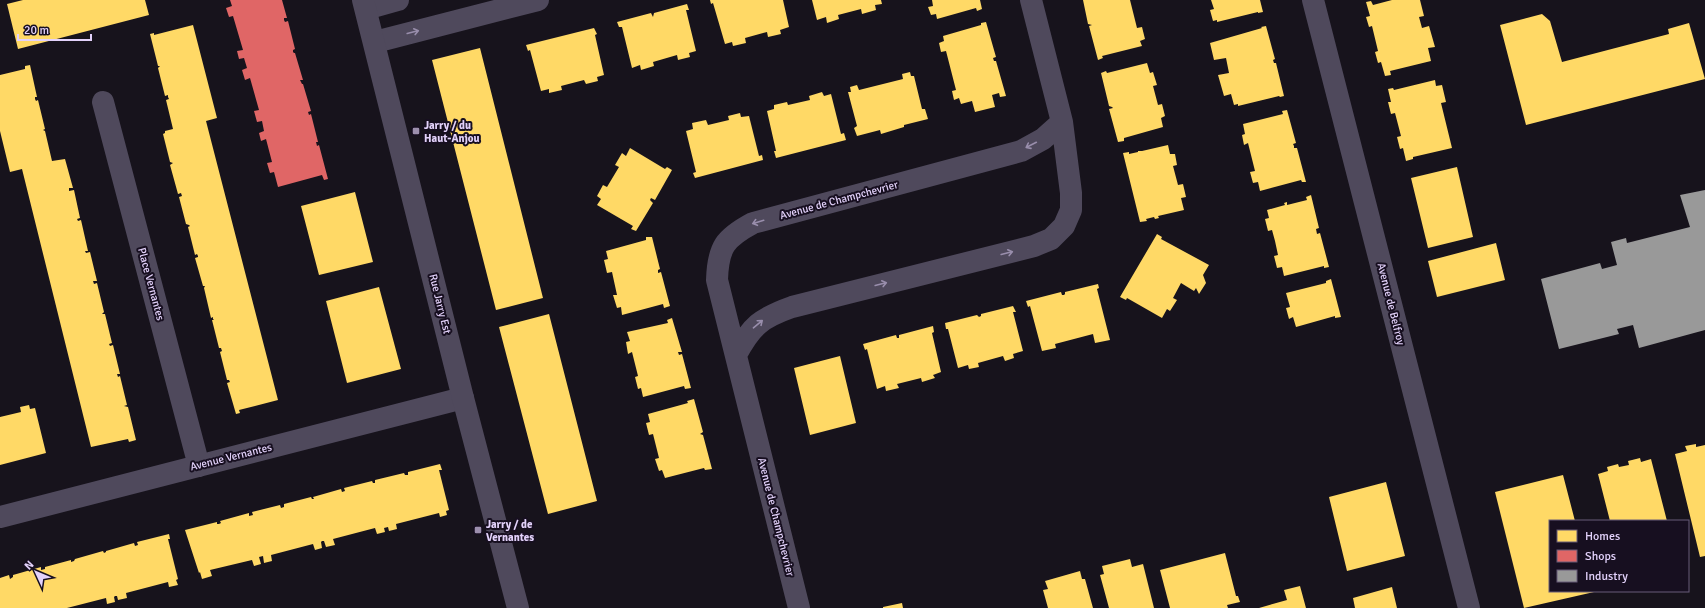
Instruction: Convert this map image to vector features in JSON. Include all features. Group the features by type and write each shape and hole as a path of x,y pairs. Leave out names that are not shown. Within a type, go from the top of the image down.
{"street":[{"path":"365,4 398,0"},
{"path":"375,42 538,0"},
{"path":"736,355 745,337 757,325 772,314 792,307 1034,246 1051,239 1064,226 1071,210 1071,193 1062,122 1030,0"},
{"name":"Avenue de Belfroy","path":"1313,0 1469,608"},
{"name":"Rue Jarry Est","path":"365,4 463,398 518,608"},
{"name":"Place Vernantes","path":"103,102 199,466"},
{"name":"Avenue de Champchevrier","path":"799,608 717,280 717,262 723,246 736,232 753,223 1021,150 1043,139 1062,122"},
{"name":"Avenue Vernantes","path":"0,517 463,398"}],"building: Homes":[{"path":"23,0 145,0 149,15 18,49 7,4"},
{"path":"710,0 783,0 789,27 780,30 781,34 768,37 767,32 745,38 746,43 733,46 732,42 725,44 713,3 711,4"},
{"path":"812,0 881,0 882,4 875,5 876,10 862,14 861,9 838,15 839,19 827,23 826,17 817,20"},
{"path":"932,0 980,0 982,9 977,11 976,8 937,19 936,14 931,15 928,7 933,6"},
{"path":"1083,0 1130,0 1137,28 1142,27 1145,39 1140,41 1142,46 1102,56 1103,58 1098,60 1089,26 1092,25 1088,24"},
{"path":"1211,0 1260,0 1263,12 1217,22 1217,20 1213,21 1210,10 1214,9"},
{"path":"1392,0 1420,0 1424,16 1419,17 1422,28 1429,26 1435,47 1428,48 1431,61 1390,71 1391,75 1385,76 1381,62 1378,63 1375,52 1378,51 1372,26 1369,27 1366,17 1370,16 1366,2 1371,1 1373,5"},
{"path":"687,4 689,10 686,10 696,51 689,53 690,57 678,60 677,55 653,62 654,66 641,70 640,65 632,68 622,27 619,27 617,22 651,13 653,17 654,13"},
{"path":"1542,14 1550,21 1562,62 1669,34 1668,29 1689,23 1705,79 1526,125 1500,25"},
{"path":"986,22 996,57 993,58 994,61 996,61 1006,96 1000,97 999,93 992,95 995,107 975,112 972,101 961,104 959,98 954,100 952,91 956,90 946,51 941,52 939,43 944,41 943,36 981,25 981,23"},
{"path":"193,25 217,118 206,121 278,400 239,410 240,413 236,414 227,383 230,382 227,380 220,352 222,351 221,348 219,348 212,320 214,320 213,317 211,318 204,288 205,286 203,286 195,258 198,256 197,254 195,255 188,227 190,226 186,224 179,197 182,196 181,193 178,194 170,165 173,163 170,162 163,134 165,131 173,129 166,100 169,99 168,95 165,96 158,68 160,66 158,66 150,34 154,33 154,35"},
{"path":"1266,26 1275,59 1273,60 1274,63 1276,63 1284,96 1238,106 1238,104 1234,105 1231,94 1224,96 1218,75 1229,73 1226,58 1214,60 1210,43"},
{"path":"594,28 597,34 595,35 604,75 597,77 598,81 586,84 584,80 561,86 562,90 549,93 549,89 541,91 530,50 528,51 526,45"},
{"path":"480,48 543,298 496,310 432,60"},
{"path":"1147,63 1150,73 1153,72 1157,85 1153,86 1158,105 1162,104 1165,116 1161,118 1163,127 1124,138 1124,141 1118,142 1109,109 1113,108 1109,106 1101,73 1106,71 1107,73"},
{"path":"30,65 37,97 35,97 35,99 36,101 38,100 45,129 43,130 45,131 52,161 65,159 73,188 69,188 69,191 74,190 80,218 77,219 78,221 81,220 88,251 85,251 86,253 90,252 97,281 93,281 94,284 97,283 104,312 102,314 105,314 112,343 109,344 110,346 113,345 120,374 117,374 118,377 120,376 127,405 124,406 128,407 136,440 129,442 128,439 91,447 22,169 10,172 0,131 0,75 25,69 25,66"},
{"path":"910,72 911,76 914,76 922,109 925,109 928,119 904,125 904,127 881,134 880,130 857,136 854,128 857,126 848,92 851,92 850,87 857,85 859,90 903,79 902,74"},
{"path":"1435,80 1436,86 1442,85 1446,102 1441,103 1452,148 1413,157 1413,159 1406,161 1403,148 1400,149 1397,137 1401,136 1395,113 1391,114 1388,102 1391,102 1388,89 1393,88 1394,90"},
{"path":"822,92 824,96 831,94 841,134 844,133 846,140 776,158 774,151 776,151 767,111 774,109 774,105 787,102 788,105 810,100 809,96"},
{"path":"1287,110 1296,143 1293,144 1294,148 1297,148 1306,182 1302,182 1301,180 1260,191 1258,182 1253,183 1250,172 1255,171 1248,143 1244,145 1242,135 1245,134 1243,124 1283,114 1282,111"},
{"path":"740,113 741,117 749,116 759,156 762,155 763,160 695,178 693,173 696,172 686,131 693,129 692,123 706,120 708,125 729,120 728,116"},
{"path":"1168,145 1170,154 1175,154 1177,165 1173,166 1178,185 1183,184 1186,197 1181,198 1184,210 1158,216 1159,218 1155,219 1154,217 1146,219 1147,221 1140,222 1123,153 1129,152 1129,154"},
{"path":"630,148 665,169 667,167 672,170 655,200 651,198 650,200 653,203 636,231 631,229 633,226 597,205 601,199 597,196 603,185 607,187 619,167 615,165 622,153 626,156"},
{"path":"1457,167 1473,237 1428,248 1411,178"},
{"path":"355,192 373,262 319,275 301,206"},
{"path":"1311,195 1319,228 1316,229 1317,234 1320,233 1329,267 1324,268 1324,266 1284,276 1282,267 1277,268 1274,256 1278,255 1275,241 1272,230 1268,231 1265,219 1269,218 1267,210 1285,205 1284,203 1287,202 1287,205 1307,200 1306,197"},
{"path":"1157,234 1162,237 1161,239 1209,265 1203,275 1206,283 1199,294 1196,288 1194,291 1181,283 1173,298 1177,300 1170,311 1167,309 1162,318 1127,298 1126,300 1120,297"},
{"path":"646,237 652,237 660,269 658,270 658,273 661,272 670,306 664,308 663,304 622,315 621,307 617,308 613,295 617,295 612,272 607,273 604,260 608,259 606,251 646,240"},
{"path":"1496,243 1505,280 1437,297 1428,261"},
{"path":"1331,279 1341,317 1335,318 1335,316 1296,327 1293,317 1289,319 1286,308 1290,307 1286,293 1326,283 1326,281"},
{"path":"1098,284 1099,288 1097,289 1110,340 1095,343 1093,334 1055,344 1056,348 1042,351 1030,306 1028,307 1026,301 1061,292 1062,295 1064,295 1065,292"},
{"path":"379,287 401,369 347,383 326,301"},
{"path":"1013,306 1016,312 1013,312 1023,351 1013,354 1014,358 1005,361 1003,356 978,363 979,367 969,369 968,365 958,368 948,329 946,329 945,323 977,315 979,317 981,314"},
{"path":"549,314 597,501 548,514 499,327"},
{"path":"672,318 682,352 678,352 679,355 682,354 691,388 685,389 684,386 643,397 641,388 638,389 635,377 638,376 632,352 628,354 626,342 630,341 627,332 668,323 667,320"},
{"path":"933,326 934,332 932,333 941,372 933,375 935,378 922,382 921,378 897,384 899,388 886,391 885,386 877,389 867,349 865,350 863,344 896,335 897,338 899,338 899,335"},
{"path":"840,356 856,423 810,435 794,368"},
{"path":"694,399 703,432 700,434 703,435 712,469 705,470 704,468 665,478 662,470 659,471 655,459 659,458 653,434 649,435 646,423 650,422 648,414 688,403 687,401"},
{"path":"29,405 30,409 35,408 46,453 0,465 0,417 21,412 20,407"},
{"path":"1696,444 1696,447 1705,445 1705,556 1700,557 1675,454 1687,451 1685,446"},
{"path":"1640,458 1641,462 1651,459 1667,520 1610,520 1598,474 1608,471 1607,467 1618,464 1619,467 1629,465 1628,461"},
{"path":"440,464 442,470 439,470 449,510 446,511 447,515 440,517 439,513 396,524 397,529 389,531 388,527 384,528 385,532 377,534 375,528 333,539 335,545 326,547 324,541 322,541 322,548 315,550 313,544 271,555 272,561 264,563 263,556 259,557 261,564 254,566 252,560 210,570 212,576 202,579 200,572 199,573 185,530 217,522 217,524 219,524 221,523 220,521 249,513 249,516 253,515 252,512 280,505 281,508 284,507 284,504 311,497 314,499 313,497 341,489 342,492 345,491 344,488 372,481 375,483 375,480 404,473 405,475 408,475 408,472"},
{"path":"1563,475 1575,520 1549,520 1549,592 1594,592 1524,608 1495,492"},
{"path":"1386,482 1405,556 1347,571 1329,497"},
{"path":"169,534 170,539 168,539 178,579 176,580 178,585 169,587 168,582 126,593 127,598 118,600 117,596 115,596 115,602 107,604 106,598 67,608 0,608 0,578 9,575 10,579 13,575 41,567 41,570 45,569 45,567 71,560 71,562 75,559 103,551 104,553 106,551 134,543 135,546 138,545 137,542"},
{"path":"1225,553 1236,596 1238,596 1240,602 1227,605 1228,608 1170,608 1160,570"},
{"path":"1130,559 1132,567 1143,564 1154,608 1109,608 1100,575 1104,574 1102,566"},
{"path":"1080,571 1082,579 1085,579 1093,608 1048,608 1043,590 1048,589 1045,581"},
{"path":"1300,586 1306,608 1259,608 1287,600 1284,590"},
{"path":"1392,587 1397,608 1355,608 1353,598"},
{"path":"902,603 903,608 883,608 883,607"}],"building: Shops":[{"path":"230,0 282,0 287,18 284,18 284,20 285,22 288,21 295,49 293,52 295,53 303,80 300,80 303,84 311,111 308,112 309,115 311,114 318,142 316,142 317,146 319,145 328,179 324,180 322,175 278,187 274,172 270,173 267,163 272,162 266,139 261,141 259,133 264,131 262,121 257,122 254,111 259,110 250,78 245,80 242,70 247,68 244,58 239,59 237,51 243,50 233,16 229,17 226,8 232,6"}],"building: Industry":[{"path":"1705,190 1705,330 1639,348 1633,325 1617,329 1619,334 1559,349 1541,279 1600,263 1602,269 1617,265 1611,242 1626,238 1627,243 1690,227 1680,195"}],"place":[{"name":"Jarry / du Haut-Anjou","path":"416,131"},
{"name":"Jarry / de Vernantes","path":"478,530"}]}
